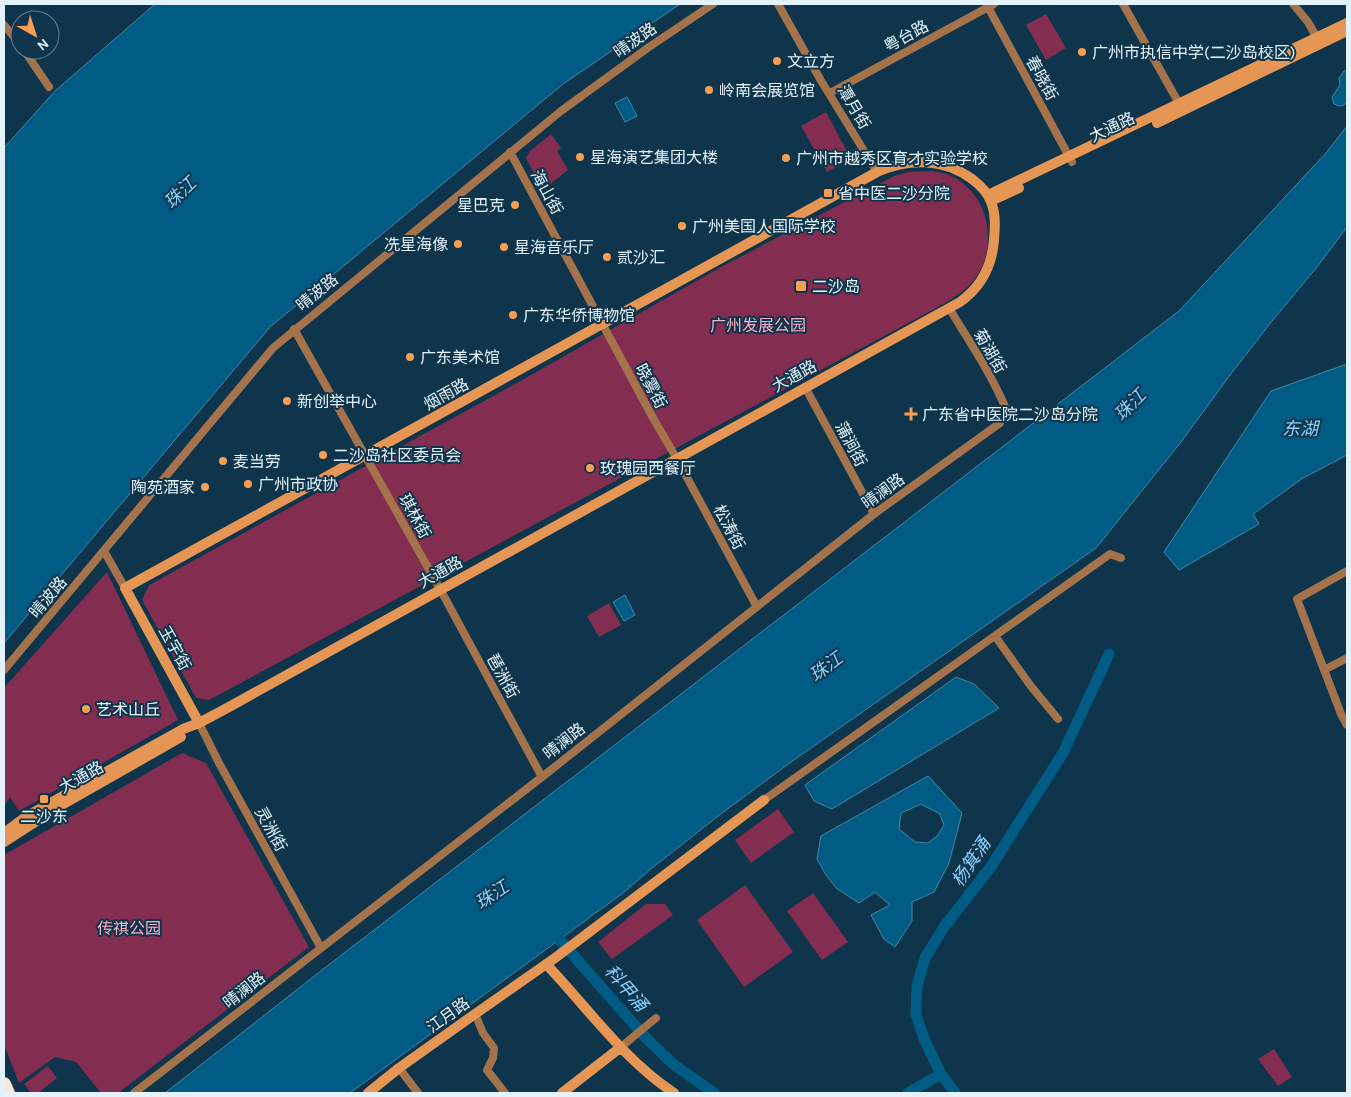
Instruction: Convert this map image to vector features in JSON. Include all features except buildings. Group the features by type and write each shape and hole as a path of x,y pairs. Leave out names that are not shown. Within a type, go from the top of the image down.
{"highway":[{"path":"4,1084 8,1093"}],"main road":[{"name":"大通路","path":"1319,41 1347,23"},
{"name":"大通路","path":"4,833 27,816 175,733 199,723 949,308 976,288 990,265 994,248 995,229 994,210 989,198 1319,41 1347,31"},
{"name":"烟雨路","path":"125,588 877,172 896,164 910,162 941,164 966,175 989,198"},
{"name":"玉宇街","path":"125,588 199,723"},
{"name":"大通路","path":"4,842 60,806 186,734 199,723"},
{"name":"江月路","path":"368,1093 399,1068 585,936 764,800"},
{"path":"551,961 621,1048 649,1075 674,1093"},
{"path":"562,1093 621,1048"}],"street":[{"name":"晴波路","path":"4,670 273,348 569,105 712,4"},
{"name":"潭月街","path":"778,4 877,172"},
{"path":"1124,4 1181,107"},
{"path":"1294,4 1319,41"},
{"name":"粤台路","path":"830,93 991,5"},
{"name":"春晓街","path":"991,5 1071,160"},
{"path":"31,60 49,87"},
{"name":"海山街","path":"510,152 603,325"},
{"name":"菊湖街","path":"949,308 985,367 1006,409"},
{"name":"晓雾街","path":"603,325 677,459"},
{"name":"琪林街","path":"294,329 440,589"},
{"name":"蒲涧街","path":"805,386 874,514"},
{"name":"晴澜路","path":"134,1093 542,776 874,514 1000,423 1006,409"},
{"name":"松涛街","path":"677,459 757,607"},
{"path":"104,551 125,588"},
{"path":"764,800 1110,554 1121,558"},
{"path":"1347,570 1297,599 1341,714 1347,725"},
{"name":"琶洲街","path":"440,589 542,776"},
{"path":"995,636 1030,685 1058,719"},
{"path":"1324,670 1347,658"},
{"name":"灵洲街","path":"199,723 321,948"},
{"path":"475,1014 483,1033 494,1048 493,1058 487,1070 505,1093"},
{"path":"621,1048 656,1018"},
{"path":"399,1068 418,1093"}],"green space":[{"path":"1046,14 1066,48 1046,60 1026,25"},
{"path":"826,112 851,159 827,172 801,126"},
{"path":"551,134 561,148 557,151 568,170 544,189 541,188 526,158 530,151"},
{"name":"广州发展公园","path":"935,171 955,178 968,187 978,200 984,214 988,230 988,246 984,262 973,281 959,294 209,700 196,698 142,600 149,585 524,379 721,267 894,176 908,172"},
{"path":"107,572 178,720 19,811 10,797 4,806 4,688"},
{"path":"609,603 621,625 599,637 587,616"},
{"name":"传祺公园","path":"182,753 206,763 309,947 118,1093 101,1093 76,1062 55,1057 19,1083 5,1047 4,855"},
{"path":"778,809 794,832 751,863 735,840"},
{"path":"745,885 793,952 744,987 697,920"},
{"path":"813,893 848,942 822,960 787,911"},
{"path":"646,904 665,904 673,915 612,959 598,942"},
{"path":"1274,1049 1292,1077 1278,1086 1258,1059"},
{"path":"48,1066 57,1078 38,1093 31,1093 24,1084"}],"water":[{"name":"珠江","path":"155,4 680,4 563,84 270,327 4,643 4,148 55,91"},
{"path":"1347,70 1347,102 1339,106 1334,104 1332,97 1340,85 1339,78"},
{"path":"627,97 637,116 625,122 615,103"},
{"name":"珠江","path":"1347,126 1347,227 1230,375 1181,442 1096,548 791,762 722,813 623,893 350,1093 165,1093 1179,311 1326,153"},
{"name":"东湖","path":"1347,364 1347,455 1303,478 1253,514 1259,524 1179,570 1164,552 1271,391"},
{"path":"625,595 635,615 624,621 613,602"},
{"path":"956,677 974,684 999,708 832,809 814,801 805,785"},
{"path":"928,776 962,813 949,863 934,892 912,902 912,921 895,947 884,939 871,915 890,905 875,892 859,903 836,888 817,859 821,836","holes":["921,804 940,814 944,825 937,836 928,843 915,842 899,829 901,813"]}],"waterway":[{"name":"杨箕涌","path":"955,1093 941,1074 925,1041 916,1015 917,986 925,958 944,927 990,868 1063,753 1109,654"},
{"name":"科甲涌","path":"550,929 646,1038 673,1064 714,1093"},
{"name":"科甲涌","path":"908,1093 941,1074"}],"place":[{"name":"广州市执信中学(二沙岛校区)","path":"1082,52"},
{"name":"文立方","path":"777,61"},
{"name":"岭南会展览馆","path":"709,90"},
{"name":"星海演艺集团大楼","path":"580,157"},
{"name":"广州市越秀区育才实验学校","path":"786,158"},
{"name":"省中医二沙分院","path":"828,193"},
{"name":"星巴克","path":"515,205"},
{"name":"广州美国人国际学校","path":"682,226"},
{"name":"冼星海像","path":"458,244"},
{"name":"星海音乐厅","path":"504,247"},
{"name":"贰沙汇","path":"607,257"},
{"name":"二沙岛","path":"801,286"},
{"name":"广东华侨博物馆","path":"513,315"},
{"name":"广东美术馆","path":"410,357"},
{"name":"新创举中心","path":"287,401"},
{"name":"广东省中医院二沙岛分院","path":"911,414"},
{"name":"二沙岛社区委员会","path":"323,455"},
{"name":"麦当劳","path":"223,461"},
{"name":"玫瑰园西餐厅","path":"590,468"},
{"name":"广州市政协","path":"248,484"},
{"name":"陶苑酒家","path":"205,487"},
{"name":"艺术山丘","path":"86,709"},
{"name":"二沙东","path":"44,799"}]}
